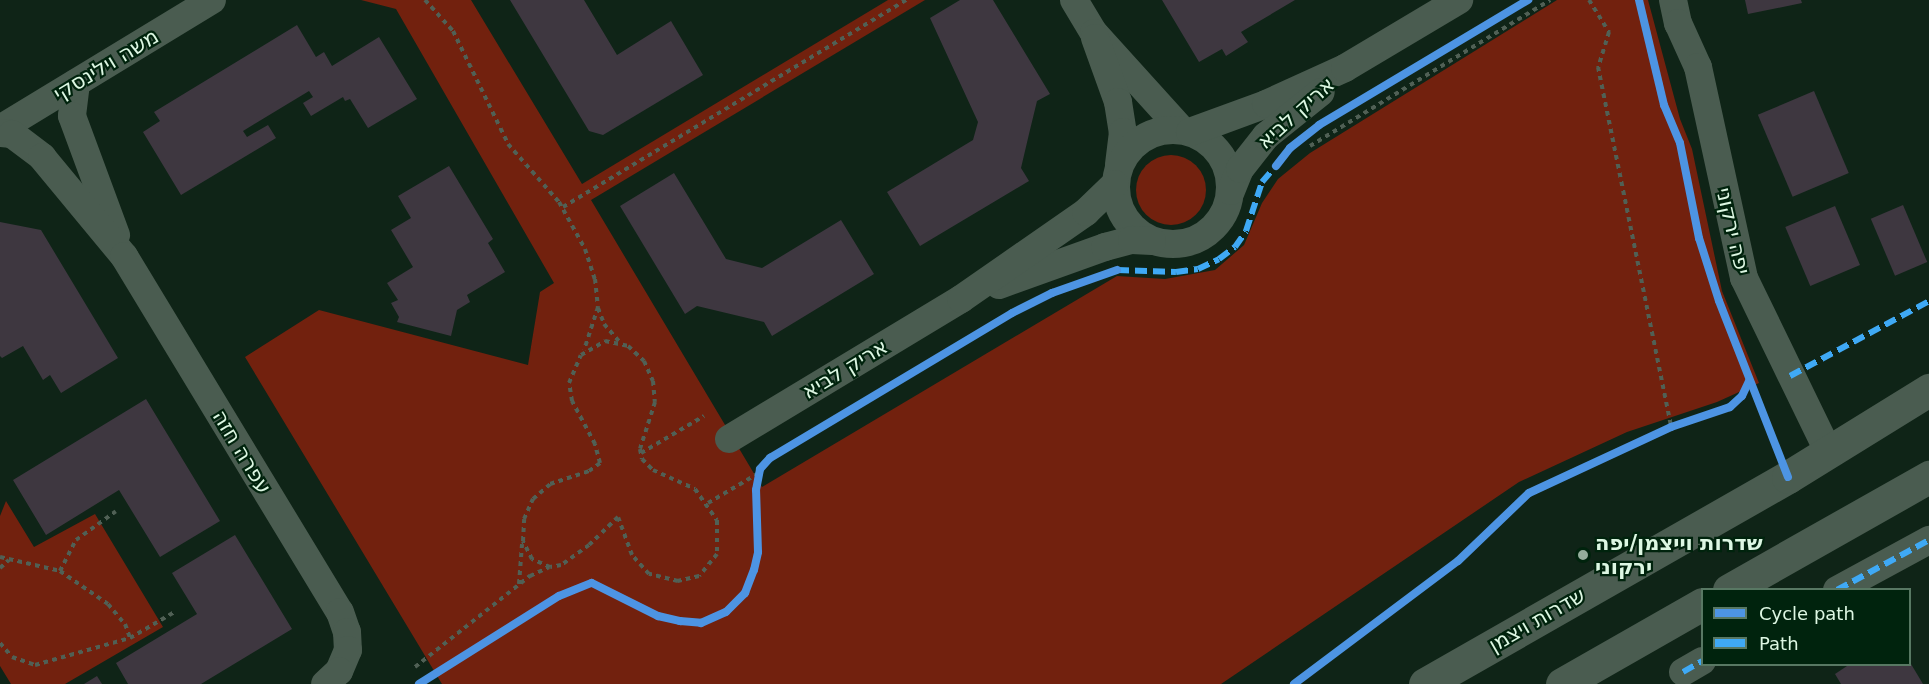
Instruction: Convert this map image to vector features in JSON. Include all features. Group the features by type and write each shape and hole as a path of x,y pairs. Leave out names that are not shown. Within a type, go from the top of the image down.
{"main road":[{"name":"שדרות ויצמן","path":"1425,684 1788,477 1827,449 1929,390"},
{"path":"1733,588 1929,477"},
{"path":"1562,684 1701,605"}],"street":[{"name":"משה וילינסקי","path":"0,131 212,0"},
{"path":"1074,0 1094,33 1186,131"},
{"name":"אריק לביא","path":"1186,131 1266,104 1345,68 1459,0"},
{"name":"יפה ירקוני","path":"1673,0 1678,23 1698,67 1744,279 1827,449"},
{"path":"1094,33 1099,58 1118,102 1123,132 1117,175 1124,218 1152,241 1179,243 1204,236 1226,208 1231,191 1229,172 1221,154 1207,140 1186,131 1162,130 1145,137 1130,148 1117,175"},
{"name":"אריק לביא","path":"1231,191 1240,169 1266,136 1326,89 1345,68"},
{"name":"עפרה חזה","path":"76,83 72,116 124,256"},
{"name":"עפרה חזה","path":"0,131 12,134 42,157 124,256 340,612 347,632 348,650 339,671 325,684"},
{"name":"אריק לביא","path":"729,439 961,299 1086,212 1117,175"},
{"name":"אריק לביא","path":"961,299 1105,247 1132,240 1152,241"},
{"path":"1841,588 1929,540"}],"path":[{"path":"425,0 453,31 508,144 563,207 591,263 597,307 604,324 644,361 656,392 640,454"},
{"path":"563,207 906,0"},
{"path":"1306,148 1550,0"},
{"path":"1589,0 1608,32 1598,68 1671,427"},
{"path":"519,585 524,519 533,499 550,484 589,471 600,463 595,444 569,392 571,374 581,355 597,307"},
{"path":"581,355 595,344 620,341"},
{"path":"640,454 712,412"},
{"path":"1661,432 1681,424"},
{"path":"415,667 519,585 550,567 574,558 618,517 632,555 649,574 678,581 699,576 713,563 720,543 717,520 708,503 695,489 653,470 640,454"},
{"path":"756,490 759,473 765,463"},
{"path":"708,503 759,473"},
{"path":"60,571 76,540 116,511"},
{"path":"523,542 532,559 550,567"},
{"path":"0,557 35,562 60,571 108,604 125,624 130,638"},
{"path":"0,568 9,560"},
{"path":"0,643 12,657 35,665 130,638 173,613"}],"shaded area":[{"path":"361,0 471,0 582,184 888,0 925,0 591,200 762,487 1117,276 1165,279 1215,270 1244,245 1262,203 1278,179 1310,153 1557,0 1648,0 1680,119 1692,149 1722,291 1759,383 1717,402 1627,432 1519,482 1221,684 442,684 245,357 319,310 528,365 540,292 554,283 396,9"},
{"path":"1171,155 1190,161 1200,171 1206,190 1200,209 1190,219 1171,225 1152,219 1142,209 1136,190 1142,171 1152,161"},
{"path":"6,501 34,547 95,514 163,627 65,684 11,684 0,666 0,516"}],"building":[{"path":"510,0 584,0 617,55 671,21 703,75 603,135 589,131"},
{"path":"960,0 993,0 1050,94 1037,101 1029,134 1021,168 1029,181 920,246 887,192 973,140 978,122 930,18"},
{"path":"1162,0 1295,0 1241,32 1248,42 1226,56 1222,49 1199,62"},
{"path":"1745,0 1801,0 1802,3 1748,14"},
{"path":"297,25 316,57 324,52 332,66 379,37 417,99 368,128 350,99 345,101 343,97 311,116 303,103 313,97 309,91 243,131 247,137 268,125 276,138 181,195 143,132 160,121 154,112"},
{"path":"1814,91 1849,173 1793,197 1758,115"},
{"path":"449,166 493,239 488,243 505,272 467,295 470,302 457,310 451,336 397,322 399,317 391,303 398,300 387,283 413,267 391,230 411,218 398,196"},
{"path":"674,173 726,259 762,268 841,220 874,274 772,336 764,322 697,306 685,314 620,206"},
{"path":"1903,205 1927,262 1895,276 1871,219"},
{"path":"1835,206 1860,265 1810,286 1785,227"},
{"path":"0,222 41,230 118,358 61,393 50,375 43,380 23,346 2,358 0,356"},
{"path":"146,399 220,521 160,557 119,490 46,535 13,480"},
{"path":"235,535 292,629 201,684 128,684 116,663 197,614 172,573"},
{"path":"1911,664 1923,684 1841,684 1835,674 1847,666 1911,666"},
{"path":"97,676 102,684 84,684"}],"marked path":[{"path":"1117,270 1176,272 1198,269 1219,259 1235,247 1246,231 1262,182 1276,166"},
{"path":"1790,376 1929,301"},
{"path":"1841,588 1929,540"},
{"path":"1683,672 1701,662"}],"cycle path":[{"path":"1276,166 1290,148 1319,125 1528,0"},
{"path":"1639,0 1664,105 1680,143 1699,238 1719,301 1788,477"},
{"path":"419,684 559,596 592,583 658,616 680,621 701,623 726,612 745,593 754,570 758,552 756,490 760,469 770,458 1012,313 1052,293 1117,270"},
{"path":"1294,684 1458,561 1529,493 1671,427 1730,407 1742,396 1749,381"}],"place":[{"name":"שדרות וייצמן/יפה ירקוני","path":"1583,555"}]}
